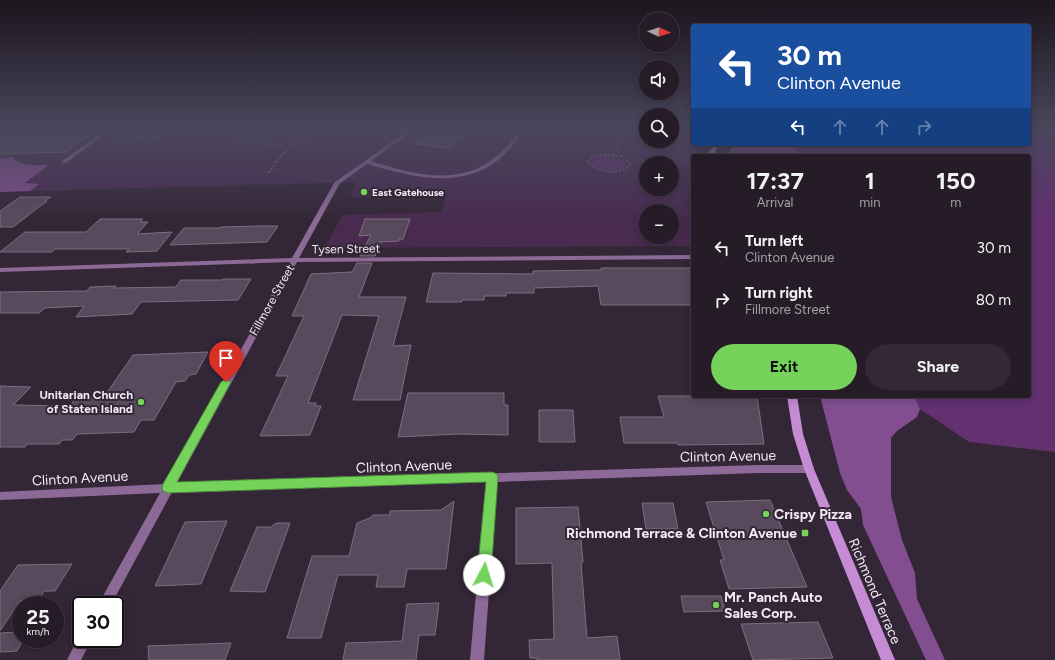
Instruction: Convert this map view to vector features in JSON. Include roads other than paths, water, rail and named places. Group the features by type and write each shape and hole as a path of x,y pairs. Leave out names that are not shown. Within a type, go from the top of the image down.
{"main road":[{"name":"Richmond Terrace","path":"792,398 800,444 809,469 888,660"}],"street":[{"path":"367,162 421,176 438,178 464,175 473,172 495,160"},
{"name":"Fillmore Street","path":"109,596 337,183 367,162"},
{"name":"Tysen Street","path":"0,270 294,260 691,257"},
{"name":"Clinton Avenue","path":"0,496 168,488 492,477 759,469 809,469"},
{"path":"477,660 492,477"},
{"path":"74,660 80,648"}],"place":[{"name":"East Gatehouse","path":"364,192"},
{"name":"Unitarian Church of Staten Island","path":"141,402"},
{"name":"Crispy Pizza","path":"766,514"},
{"name":"Richmond Terrace & Clinton Avenue","path":"805,533"},
{"name":"Mr. Panch Auto Sales Corp.","path":"716,605"}]}
